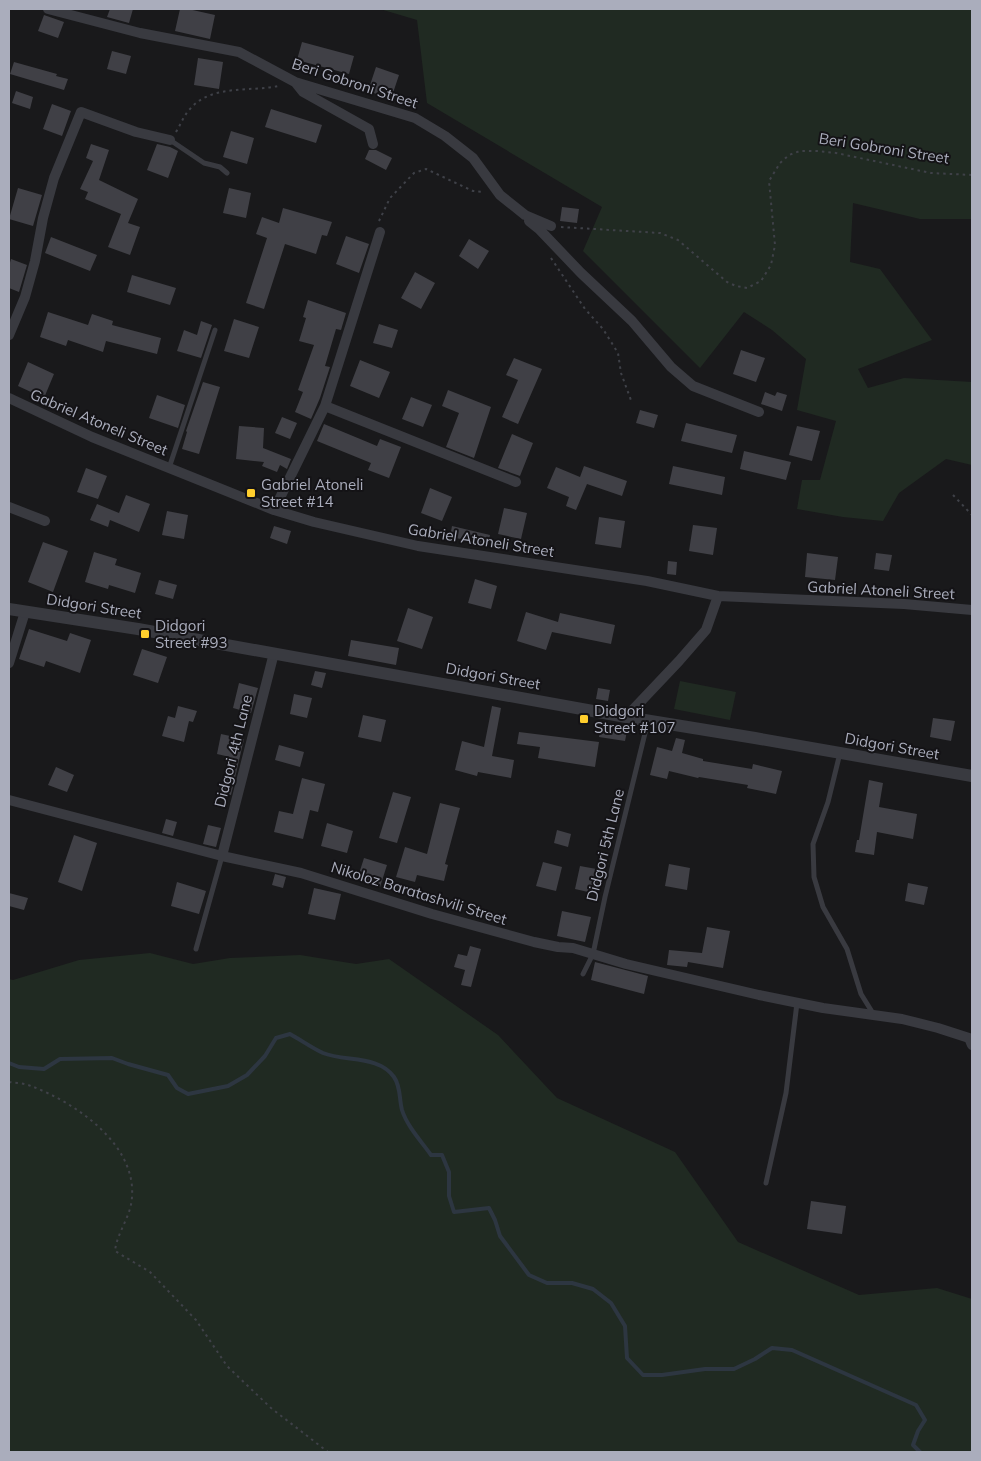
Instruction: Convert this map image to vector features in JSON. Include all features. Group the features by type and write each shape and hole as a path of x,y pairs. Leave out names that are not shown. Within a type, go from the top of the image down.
{"street":[{"name":"Beri Gobroni Street","path":"48,9 140,33 239,52 295,82 415,118 445,136 473,158 500,194 525,215 551,226"},
{"path":"295,82 303,92 369,129 373,144"},
{"path":"9,335 25,297 54,178 80,112 136,132 170,140"},
{"path":"500,194 510,208 539,229 581,273 632,321 671,367 693,386 759,412"},
{"path":"274,510 325,406 380,232"},
{"name":"Gabriel Atoneli Street","path":"9,398 92,437 274,510 314,522 418,546 647,581 718,596 904,604 972,610"},
{"path":"325,406 516,482"},
{"path":"9,507 45,521"},
{"path":"626,717 706,630 718,596"},
{"name":"Didgori Street","path":"9,609 138,629 626,717 972,776"},
{"path":"9,663 25,612"},
{"name":"Didgori 4th Lane","path":"222,856 274,654"},
{"name":"Nikoloz Baratashvili Street","path":"9,800 222,856 301,873 432,914 534,942 573,948 626,964 823,1008 902,1019 969,1038 972,1045"}],"lane":[{"path":"170,140 204,163 220,167 227,173"},
{"path":"168,468 215,330"},
{"name":"Didgori 5th Lane","path":"583,974 593,954 648,720"},
{"path":"840,753 828,802 813,844 814,877 823,907 847,949 861,994 874,1015"},
{"path":"196,950 222,856"},
{"path":"766,1183 786,1093 797,1002"}],"path":[{"path":"170,140 191,108 206,97 229,90 269,88 295,82"},
{"name":"Beri Gobroni Street","path":"551,226 660,233 678,240 726,282 747,288 761,281 771,264 775,245 769,181 780,163 789,155 800,151 818,152 931,173 972,175"},
{"path":"380,232 377,224 390,198 414,173 426,169 473,190 500,194"},
{"path":"548,254 586,309 603,329 618,353 621,373 632,403"},
{"path":"953,495 972,515"},
{"path":"9,1082 30,1085 66,1103 100,1128 119,1149 129,1172 132,1195 130,1208 116,1240 115,1251 150,1272 196,1320 227,1366 272,1408 328,1452"}],"shaded area":[{"path":"380,9 972,9 972,219 920,219 853,203 850,262 880,269 932,340 858,369 868,388 904,378 972,382 972,465 946,459 899,493 883,521 843,517 797,509 802,480 820,480 836,421 797,410 806,359 772,330 744,312 700,368 583,251 602,207 427,103 417,20"},
{"path":"680,681 736,692 730,720 674,709"},
{"path":"150,953 193,964 230,958 300,955 356,964 389,959 498,1035 557,1098 675,1152 738,1242 859,1295 937,1288 972,1299 972,1452 9,1452 9,979 13,980 79,960"}],"building":[{"path":"110,9 133,9 129,23 107,17"},
{"path":"180,9 215,15 210,39 175,31"},
{"path":"44,15 64,22 58,38 38,31"},
{"path":"302,42 354,56 349,74 297,60"},
{"path":"112,51 131,56 126,74 107,69"},
{"path":"198,58 223,62 219,89 194,85"},
{"path":"14,62 68,79 64,90 10,74"},
{"path":"376,67 399,75 391,99 368,91"},
{"path":"16,91 33,97 30,109 12,103"},
{"path":"52,104 71,111 62,136 43,129"},
{"path":"271,109 322,125 316,143 265,127"},
{"path":"231,131 254,138 247,164 223,157"},
{"path":"91,144 109,150 99,180 138,199 128,223 140,227 130,255 108,247 121,214 85,199 88,192 80,189 93,161 86,158"},
{"path":"157,144 178,151 168,178 147,170"},
{"path":"369,150 376,150 392,158 386,170 365,159"},
{"path":"18,188 42,195 33,226 9,219"},
{"path":"229,188 251,193 246,218 223,213"},
{"path":"562,207 579,209 577,223 560,221"},
{"path":"283,208 332,222 327,236 322,235 316,254 285,244 264,309 246,303 267,238 256,234 262,217 279,223"},
{"path":"346,236 369,244 359,273 336,264"},
{"path":"51,237 97,255 90,271 45,253"},
{"path":"469,239 489,251 478,269 459,256"},
{"path":"11,259 27,265 19,292 9,288 9,266"},
{"path":"415,272 435,283 421,309 401,298"},
{"path":"132,275 176,288 170,305 127,292"},
{"path":"308,300 346,313 341,330 336,329 325,366 330,367 311,419 295,412 303,392 298,390 314,345 299,341 306,318 303,317"},
{"path":"48,312 88,325 92,314 113,321 112,325 161,338 157,354 106,341 103,352 68,340 66,346 40,337"},
{"path":"234,319 259,327 249,358 224,351"},
{"path":"201,321 212,325 201,358 177,351 184,330 197,335"},
{"path":"379,324 398,330 392,348 373,343"},
{"path":"741,350 765,358 756,382 733,374"},
{"path":"514,358 542,369 518,424 502,417 518,380 506,375"},
{"path":"360,360 390,372 379,398 350,386"},
{"path":"28,362 54,374 44,398 18,386"},
{"path":"203,382 220,387 199,454 182,449 186,431"},
{"path":"448,390 491,407 474,458 446,447 459,413 442,406"},
{"path":"765,392 775,396 777,392 787,395 782,411 761,404"},
{"path":"157,395 185,405 178,428 149,418"},
{"path":"411,397 432,405 423,427 402,419"},
{"path":"640,410 658,415 654,428 636,423"},
{"path":"282,417 297,423 290,439 275,433"},
{"path":"686,423 737,435 732,453 681,441"},
{"path":"324,424 377,446 380,439 401,447 389,478 368,470 371,463 317,441"},
{"path":"239,426 264,428 263,448 291,459 287,469 280,465 277,472 262,466 264,462 236,459"},
{"path":"797,426 820,431 812,461 789,455"},
{"path":"512,434 533,443 520,476 498,468"},
{"path":"744,451 791,462 786,480 740,469"},
{"path":"584,466 627,481 622,496 587,484 576,510 566,506 569,497 547,488 556,467 580,477"},
{"path":"673,466 725,477 722,495 669,484"},
{"path":"86,468 107,476 98,499 77,492"},
{"path":"430,488 452,497 442,521 421,513"},
{"path":"126,495 150,504 139,532 110,520 108,527 90,520 97,504 119,513"},
{"path":"504,508 527,513 521,539 498,534"},
{"path":"167,511 188,515 184,539 162,535"},
{"path":"599,517 625,521 621,548 595,544"},
{"path":"693,525 717,528 713,555 689,551"},
{"path":"274,526 291,531 287,544 270,538"},
{"path":"452,526 490,535 488,544 450,537"},
{"path":"43,542 68,551 53,592 28,582"},
{"path":"94,552 117,559 115,565 141,573 135,593 109,585 108,589 85,582"},
{"path":"807,553 838,557 835,580 805,577"},
{"path":"876,553 892,555 889,571 874,569"},
{"path":"668,561 677,562 676,575 667,574"},
{"path":"475,579 497,586 491,609 468,603"},
{"path":"159,580 177,585 173,599 155,594"},
{"path":"408,608 433,617 422,649 397,641"},
{"path":"526,612 558,622 560,613 615,625 611,644 552,632 546,650 517,641"},
{"path":"29,629 67,641 70,633 91,640 80,673 46,661 44,667 19,659"},
{"path":"351,640 399,648 396,665 348,656"},
{"path":"142,649 167,657 158,683 133,675"},
{"path":"315,671 326,673 322,688 311,685"},
{"path":"239,683 258,688 251,713 233,708"},
{"path":"598,688 610,690 608,701 596,699"},
{"path":"294,694 312,698 307,718 290,714"},
{"path":"178,706 197,711 193,722 189,721 184,742 162,736 168,716 175,718"},
{"path":"492,706 501,708 492,756 514,760 511,778 478,772 477,776 455,770 462,741 484,747"},
{"path":"363,715 386,720 381,742 358,737"},
{"path":"933,718 955,721 951,741 930,737"},
{"path":"601,726 627,731 625,741 599,737"},
{"path":"519,732 599,742 595,767 538,758 540,747 517,744"},
{"path":"221,734 244,739 231,795 222,793 230,757 217,754"},
{"path":"676,738 685,740 682,753 703,759 703,761 752,769 753,764 782,771 776,794 747,788 748,785 698,778 669,771 667,779 650,775 657,747 672,751"},
{"path":"279,745 304,752 300,767 275,760"},
{"path":"56,767 74,775 67,792 48,785"},
{"path":"302,778 325,784 318,812 310,810 303,839 274,832 279,811 293,814"},
{"path":"869,780 883,783 879,807 917,814 913,839 877,832 874,855 855,852 857,840 859,840"},
{"path":"393,792 411,797 397,843 379,838"},
{"path":"440,803 460,808 445,864 448,865 444,881 417,875 415,882 396,877 405,847 427,854"},
{"path":"166,819 177,822 173,836 162,833"},
{"path":"327,823 353,831 347,853 321,846"},
{"path":"208,825 221,828 216,847 203,844"},
{"path":"557,830 571,834 568,847 554,843"},
{"path":"74,835 97,843 82,891 58,882"},
{"path":"364,858 387,865 380,887 357,880"},
{"path":"543,862 562,867 556,891 536,886"},
{"path":"669,864 690,868 687,890 665,886"},
{"path":"580,866 602,870 597,894 575,889"},
{"path":"275,874 286,877 283,888 272,885"},
{"path":"177,882 206,891 199,914 171,906"},
{"path":"908,883 928,887 924,905 905,901"},
{"path":"314,888 341,894 335,920 308,914"},
{"path":"9,893 28,898 24,910 9,906"},
{"path":"562,911 591,917 585,942 557,936"},
{"path":"707,927 730,931 723,968 688,962 687,967 667,965 669,950 702,953"},
{"path":"470,946 481,949 471,987 461,985 465,970 454,967 458,954 467,956"},
{"path":"595,962 648,976 644,994 591,980"},
{"path":"811,1201 846,1206 842,1234 807,1229"}],"waterway":[{"path":"9,1063 19,1067 44,1069 60,1059 112,1058 168,1075 177,1088 188,1094 228,1086 247,1075 265,1056 276,1038 290,1034 323,1053 380,1065 388,1070 396,1081 402,1110 407,1122 431,1155 442,1155 449,1172 449,1196 454,1212 489,1208 500,1236 529,1275 547,1283 572,1283 593,1289 611,1303 625,1326 627,1358 643,1375 662,1375 705,1369 734,1369 772,1348 792,1350 916,1405 925,1420 918,1431 913,1445 920,1452"}],"place":[{"name":"Gabriel Atoneli Street #14","path":"251,493"},
{"name":"Didgori Street #93","path":"145,634"},
{"name":"Didgori Street #107","path":"584,719"}]}
